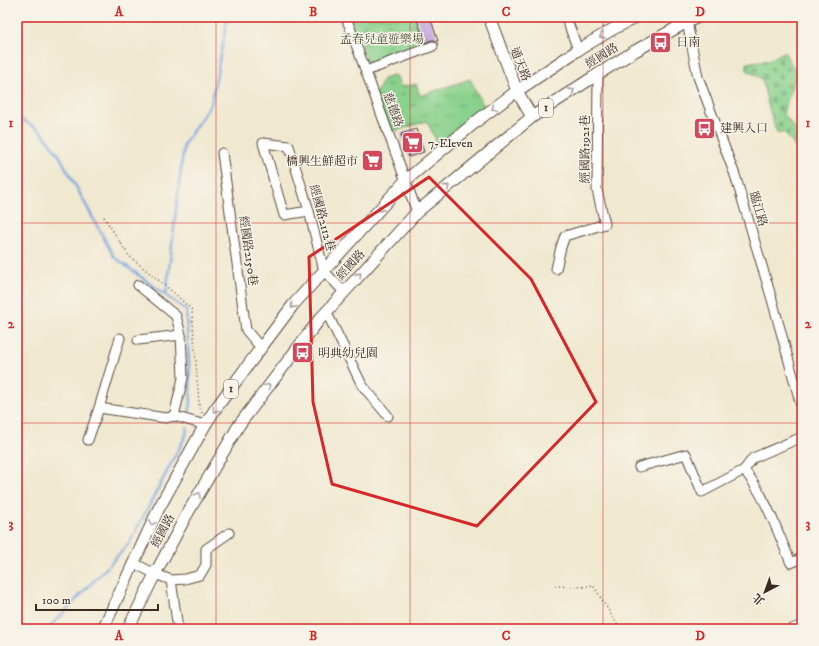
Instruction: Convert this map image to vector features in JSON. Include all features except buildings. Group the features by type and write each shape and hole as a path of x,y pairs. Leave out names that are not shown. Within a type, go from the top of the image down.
{"main road":[{"name":"通天路","path":"489,17 517,91 532,117"},
{"name":"經國路","path":"103,629 159,508 205,425 293,305 406,180 478,120 517,91 578,50 636,17"},
{"name":"經國路","path":"128,629 186,516 239,425 326,311 417,212 532,117 598,74 686,20 698,17"}],"street":[{"name":"慈德路","path":"346,17 417,212"},
{"path":"566,17 578,50"},
{"name":"臨江路","path":"686,20 698,77 735,176 773,303 802,409"},
{"path":"366,71 433,46"},
{"name":"經國路1921巷","path":"556,269 565,236 605,224 597,190 598,74"},
{"name":"經國路2112巷","path":"309,211 284,215 263,143 289,146 309,211 324,271 344,292"},
{"name":"經國路2150巷","path":"222,153 246,330 261,348"},
{"path":"138,285 176,316 181,336 183,378 174,416"},
{"path":"326,311 362,385 388,416"},
{"path":"138,340 181,336"},
{"path":"88,440 100,408 120,338"},
{"path":"100,408 166,418 174,416 205,425"},
{"path":"639,467 686,454 702,492 744,470 753,458 802,437"},
{"path":"744,470 753,481 770,514 791,563 802,558"},
{"path":"134,563 155,574 171,580 186,579 200,575 206,565 206,549 229,532"},
{"path":"171,580 178,629"},
{"path":"792,629 802,625"}],"path":[{"path":"555,586 584,587 593,585 620,629"}],"highlighted area":[{"path":"429,177 531,279 596,402 477,526 332,484 313,402 309,257"}],"green space":[{"name":"孟春兒童遊樂場","path":"350,17 414,17 424,46 369,66"},
{"path":"784,52 797,73 783,113 802,139 802,156 784,132 777,133 769,109 762,79 747,70 747,63 771,59"},
{"path":"396,75 401,87 416,84 420,96 470,79 487,113 441,151 427,121 389,133 374,94 380,87 383,79"}],"waterway":[{"path":"166,295 184,144 211,104 228,17"},
{"path":"17,117 41,131 59,155 114,257 186,310 191,402 189,413"},
{"path":"48,629 129,544 186,435 187,427"}],"place":[{"name":"日南","path":"660,42"},
{"name":"建興入口","path":"704,128"},
{"name":"7-Eleven","path":"413,143"},
{"name":"橋興生鮮超市","path":"373,161"},
{"name":"明典幼兒園","path":"302,353"}]}
